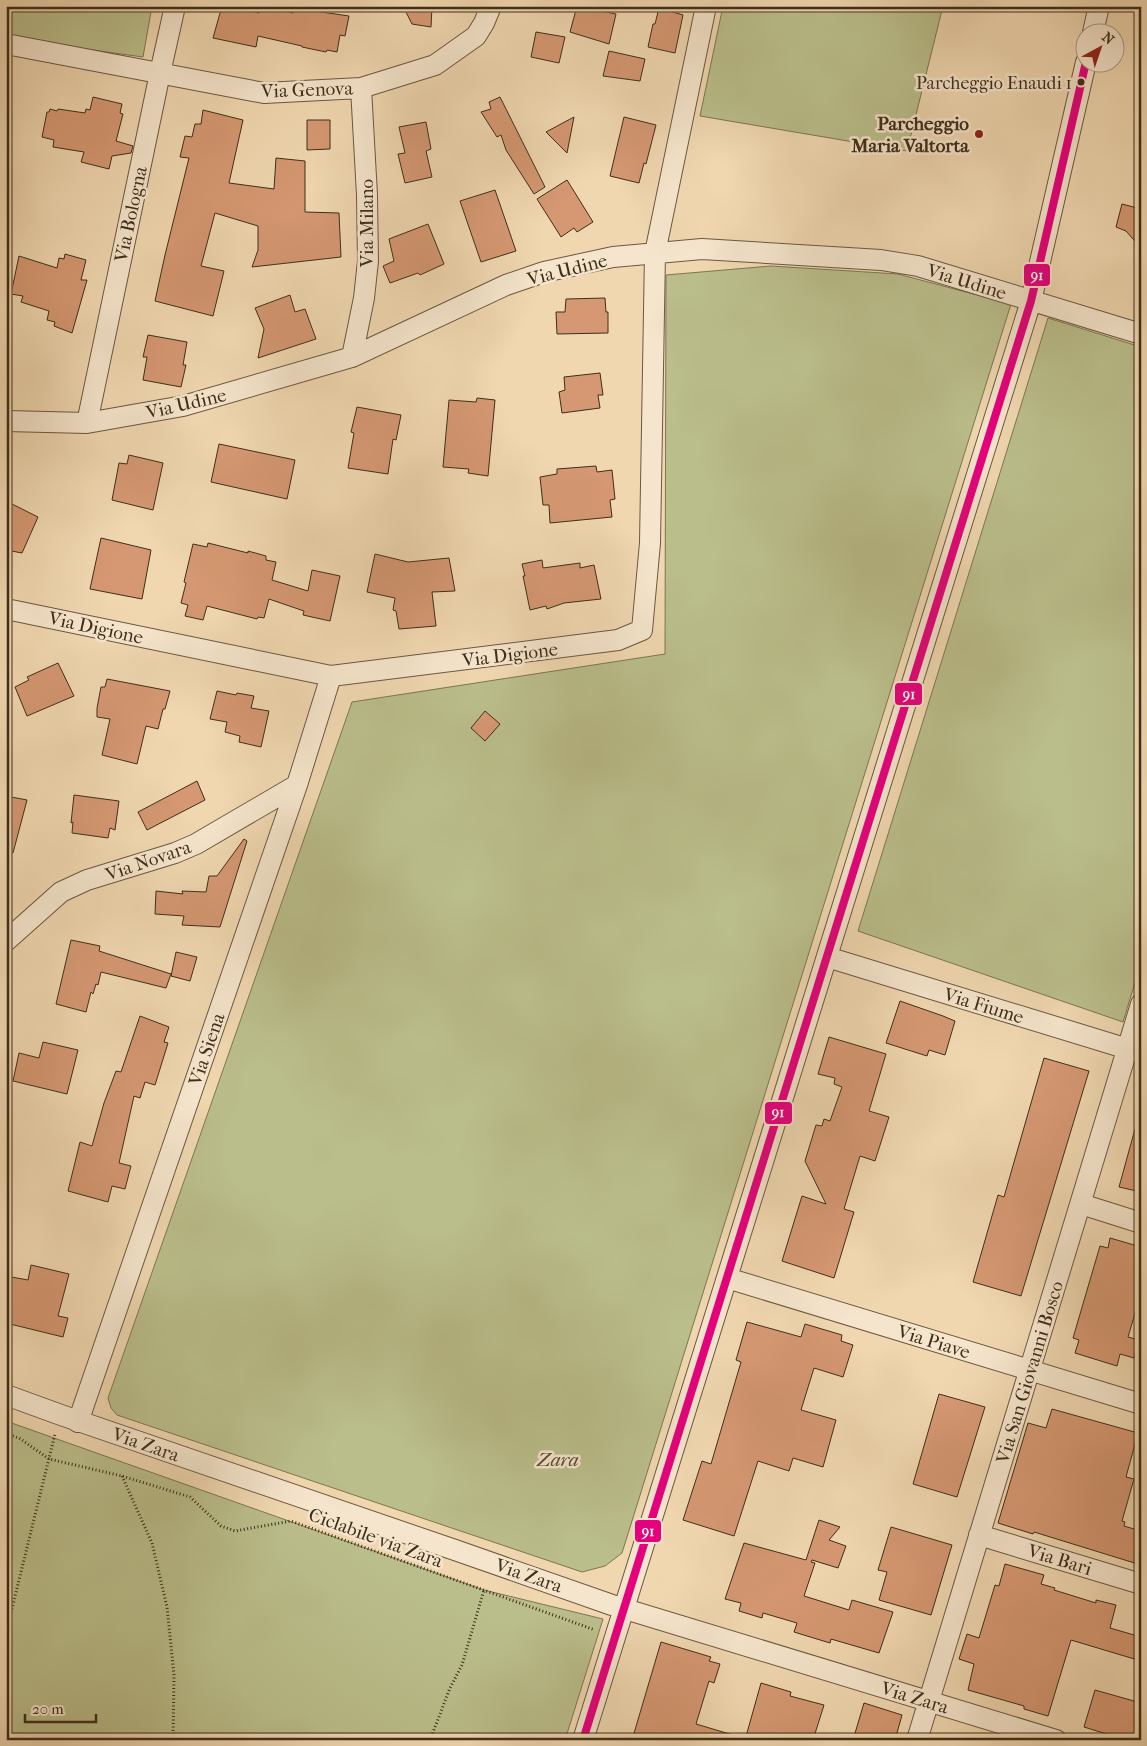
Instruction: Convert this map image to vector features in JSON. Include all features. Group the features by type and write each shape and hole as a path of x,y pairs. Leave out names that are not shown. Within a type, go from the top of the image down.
{"street":[{"name":"Via Bologna","path":"87,423 175,6"},
{"name":"Via Genova","path":"6,44 264,93 361,88 427,68 440,62 476,36 491,6"},
{"path":"655,253 706,6"},
{"path":"1095,22 1099,6"},
{"path":"583,1740 1031,301 1084,72"},
{"name":"Via Milano","path":"352,356 364,298 368,261 367,195 361,88"},
{"name":"Via Udine","path":"6,421 87,423 183,406 352,356 486,294 544,272 613,257 702,249 881,260 918,266 1141,334"},
{"name":"Via Digione","path":"6,608 331,676 618,640 642,630 650,543 655,253"},
{"name":"Via Siena","path":"70,1419 297,785 331,676"},
{"name":"Via Novara","path":"6,941 46,904 67,889 87,880 175,853 196,844 297,785"},
{"name":"Via Fiume","path":"827,957 1134,1051"},
{"name":"Via San Giovanni Bosco","path":"917,1740 1081,1204 1134,1051 1141,1004"},
{"path":"1081,1204 1141,1223"},
{"name":"Via Piave","path":"727,1278 1141,1404"},
{"name":"Via Zara","path":"6,1395 70,1419 624,1609 1056,1740"},
{"name":"Via Bari","path":"979,1535 1141,1584"}],"path":[{"path":"6,1633 49,1458 70,1419"},
{"name":"Ciclabile via Zara","path":"6,1434 19,1438 49,1458 122,1476 190,1497 220,1526 235,1531 291,1521 602,1633"},
{"path":"122,1476 152,1543 167,1607 174,1675 174,1740"},
{"path":"430,1740 450,1688 462,1665 484,1590"}],"green space":[{"path":"6,6 152,6 143,57 6,38"},
{"path":"723,6 943,6 907,151 700,116"},
{"name":"Zara","path":"771,266 898,274 1011,304 622,1553 605,1566 582,1572 117,1415 111,1408 108,1398 352,702 665,654 666,275"},
{"path":"1048,318 1141,347 1141,963 1123,1022 858,931"},
{"path":"6,1421 484,1590 603,1619 565,1740 6,1740"}],"building":[{"path":"222,6 234,6 259,13 261,6 293,13 294,8 349,16 345,36 340,35 337,52 327,50 326,52 258,36 256,47 213,38"},
{"path":"403,6 432,6 431,27 412,24"},
{"path":"577,6 616,14 609,44 570,32"},
{"path":"659,8 683,15 675,53 648,47"},
{"path":"536,32 565,37 559,63 531,57"},
{"path":"609,51 645,59 640,81 603,76"},
{"path":"93,97 122,104 120,113 123,114 116,141 133,146 131,153 112,156 109,169 81,162 84,152 53,147 54,140 42,137 47,112 50,109 85,113 86,109 90,110"},
{"path":"500,97 545,187 534,194 506,150 501,135 497,137 481,112 491,109 489,102"},
{"path":"203,110 243,120 229,183 274,189 276,158 305,161 305,212 339,213 341,257 252,267 258,250 258,226 215,213 201,266 224,271 213,316 155,301 189,158 180,157 185,136 192,137 195,124 201,124"},
{"path":"574,117 567,153 546,132"},
{"path":"624,117 656,125 639,183 610,176"},
{"path":"307,120 330,120 330,149 307,150"},
{"path":"426,122 431,149 426,151 432,177 405,183 398,154 405,153 399,127"},
{"path":"567,180 593,222 577,232 574,228 561,237 537,199"},
{"path":"495,190 516,251 481,262 460,201"},
{"path":"1122,204 1141,209 1141,248 1126,231 1116,227"},
{"path":"428,224 444,264 420,275 418,273 390,283 383,266 394,261 389,239"},
{"path":"65,254 86,260 81,280 87,280 72,333 54,326 55,322 47,320 49,311 21,302 23,296 11,294 19,256 57,268 59,258 64,259"},
{"path":"290,295 295,312 305,309 316,339 258,358 264,329 255,308"},
{"path":"605,298 606,312 608,312 608,333 557,334 556,312 565,312 566,299"},
{"path":"148,335 187,342 183,365 186,365 181,387 143,380 147,357 143,357"},
{"path":"600,373 603,395 598,395 600,408 562,413 559,392 565,390 564,377"},
{"path":"477,398 495,400 488,476 468,473 469,469 443,467 449,400 476,402"},
{"path":"357,407 401,415 396,440 393,439 388,474 348,468 354,433 351,432"},
{"path":"219,444 295,460 287,499 211,482"},
{"path":"129,455 163,463 153,510 112,500 119,463 127,464"},
{"path":"596,466 597,472 612,470 615,499 610,500 612,517 550,523 549,505 543,505 540,477 557,474 557,469"},
{"path":"6,504 11,506 12,504 38,517 22,553 6,550"},
{"path":"101,538 151,550 142,599 90,589"},
{"path":"208,543 266,556 266,560 276,562 272,580 308,591 312,570 340,576 330,621 303,615 304,611 269,599 264,618 258,617 257,619 207,606 203,620 185,616 188,605 181,603 193,544 207,547"},
{"path":"375,554 408,562 449,558 455,591 432,592 436,626 399,629 396,611 393,610 395,598 367,592"},
{"path":"542,560 543,568 580,563 580,568 594,565 601,599 564,603 547,609 546,606 530,610 522,564"},
{"path":"58,663 74,696 27,716 15,687 29,680 27,677"},
{"path":"107,679 170,691 158,729 146,726 137,764 102,755 110,719 97,717 97,708 101,687 105,687"},
{"path":"217,691 254,696 251,708 269,711 261,747 239,742 240,736 225,732 227,722 210,719"},
{"path":"485,711 500,724 485,741 471,728"},
{"path":"197,781 205,800 147,830 138,812"},
{"path":"74,795 119,801 115,830 110,828 108,838 72,833 73,822 71,823"},
{"path":"6,796 27,800 13,853 6,852"},
{"path":"244,839 247,841 220,927 182,925 184,916 155,914 156,891 183,894 182,891 206,892 209,876 217,876"},
{"path":"71,940 100,946 99,951 171,974 166,988 101,972 98,985 96,984 93,994 91,992 86,1012 56,1004"},
{"path":"176,952 197,957 190,981 171,976"},
{"path":"900,1001 955,1021 945,1055 929,1050 927,1056 886,1043"},
{"path":"140,1016 169,1027 164,1042 168,1043 155,1085 145,1082 140,1098 134,1096 119,1163 131,1166 125,1189 112,1186 108,1202 68,1191 80,1142 92,1146 104,1103 116,1071 121,1072"},
{"path":"829,1037 886,1054 869,1111 889,1117 875,1161 860,1156 844,1209 854,1212 834,1278 782,1261 802,1196 826,1204 805,1161 816,1125 822,1126 824,1119 830,1121 842,1087 834,1084 835,1078 818,1074"},
{"path":"43,1042 78,1050 67,1094 13,1081 19,1053 39,1058"},
{"path":"1044,1058 1089,1071 1021,1296 973,1282 998,1195 1004,1197"},
{"path":"1135,1129 1141,1130 1141,1192 1119,1187"},
{"path":"1110,1238 1141,1247 1141,1293 1128,1337 1139,1340 1134,1358 1120,1354 1117,1366 1075,1353 1079,1340 1073,1338 1100,1246 1108,1248"},
{"path":"31,1265 69,1274 58,1316 68,1318 63,1337 6,1323 6,1276 28,1280"},
{"path":"747,1322 801,1337 805,1324 842,1335 841,1341 853,1345 843,1377 814,1368 801,1410 836,1420 823,1467 793,1458 789,1471 758,1461 734,1536 683,1520 702,1461 711,1464 741,1362 736,1360"},
{"path":"939,1394 985,1407 957,1497 913,1484"},
{"path":"1052,1409 1138,1433 1126,1477 1134,1479 1122,1521 1125,1522 1124,1526 1141,1531 1141,1565 1034,1532 1033,1534 998,1523 1028,1423 1046,1428"},
{"path":"819,1520 840,1527 829,1540 846,1546 838,1568 812,1560 811,1562 815,1563 804,1596 849,1610 852,1600 893,1612 879,1653 831,1639 830,1643 794,1632 797,1623 763,1613 762,1618 739,1611 741,1603 725,1599 744,1543 806,1560"},
{"path":"891,1527 952,1545 931,1615 879,1600 887,1572 878,1570"},
{"path":"1005,1564 1044,1575 1041,1584 1055,1588 1054,1590 1096,1603 1096,1600 1116,1605 1110,1628 1141,1637 1141,1661 1071,1640 1048,1716 1024,1709 1024,1706 968,1690 974,1664 959,1659 967,1634 979,1638 995,1585 999,1586"},
{"path":"661,1642 711,1657 709,1661 720,1664 714,1683 709,1681 696,1724 733,1735 732,1740 632,1740"},
{"path":"761,1683 791,1692 790,1696 824,1705 813,1740 745,1740"},
{"path":"1095,1690 1141,1703 1141,1740 1126,1740 1084,1727"},
{"path":"864,1703 902,1715 895,1740 853,1740"}],"transit line":[{"name":"91","path":"583,1740 1031,301 1084,72"}],"place":[{"name":"Parcheggio Enaudi 1","path":"1081,82"},
{"name":"Parcheggio Maria Valtorta","path":"979,134"}]}
